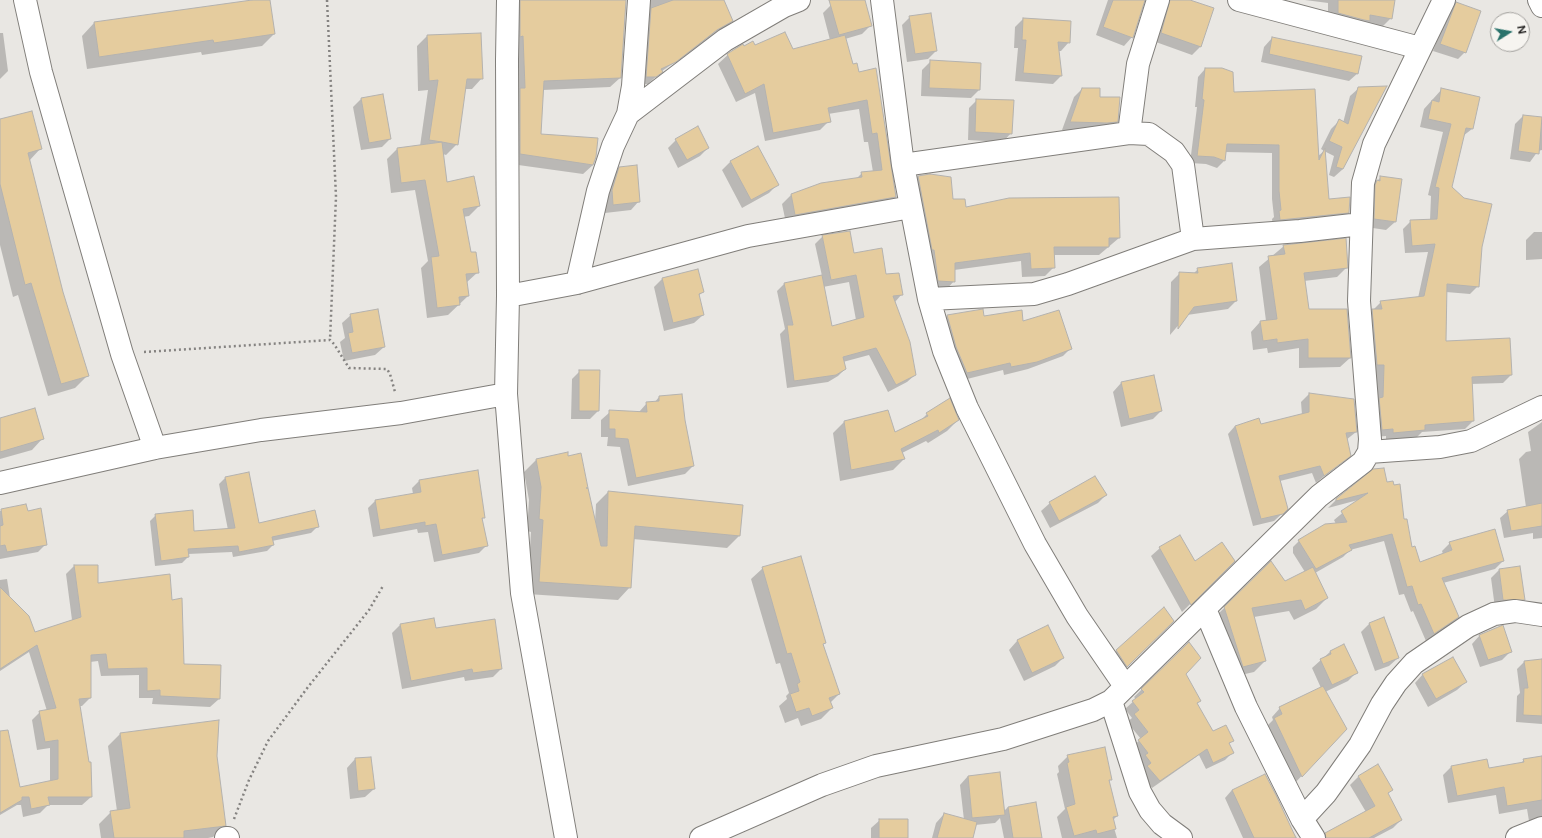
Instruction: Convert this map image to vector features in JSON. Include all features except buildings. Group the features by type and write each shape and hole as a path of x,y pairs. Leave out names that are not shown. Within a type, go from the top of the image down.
{"street":[{"path":"25,0 41,72 122,354 155,448"},
{"path":"508,0 508,296 506,394 522,593 566,838"},
{"path":"577,283 598,191 613,146 628,114 633,86 639,0"},
{"path":"628,114 725,40 799,0"},
{"path":"882,0 903,165 929,298 944,351 967,408 1035,544 1077,616 1118,694 1140,792 1150,810 1162,824 1181,838"},
{"path":"1129,133 1138,64 1158,0"},
{"path":"1239,0 1420,48"},
{"path":"701,838 822,785 876,766 1003,739 1093,710 1118,694 1318,496 1362,462 1369,452 1370,439 1359,301 1363,183 1374,144 1444,0"},
{"path":"1539,0 1542,6"},
{"path":"903,165 1129,133 1149,134 1174,152 1183,165 1193,239"},
{"path":"508,296 577,283 748,236 911,207"},
{"path":"929,298 997,297 1034,294 1068,284 1193,239 1300,231 1362,224"},
{"path":"0,483 155,448 261,430 401,413 506,394"},
{"path":"1369,452 1440,447 1472,440 1542,407"},
{"path":"1205,609 1246,707 1302,819 1314,838"},
{"path":"1302,819 1326,794 1360,745 1382,704 1396,683 1414,662 1461,630 1494,614 1515,611 1542,615"},
{"path":"1516,838 1542,828"}],"path":[{"path":"327,0 336,197 330,340 349,368 387,370 390,374 401,413"},
{"path":"122,354 330,340"},
{"path":"227,838 248,780 268,741 308,686 369,610 383,586"}]}
